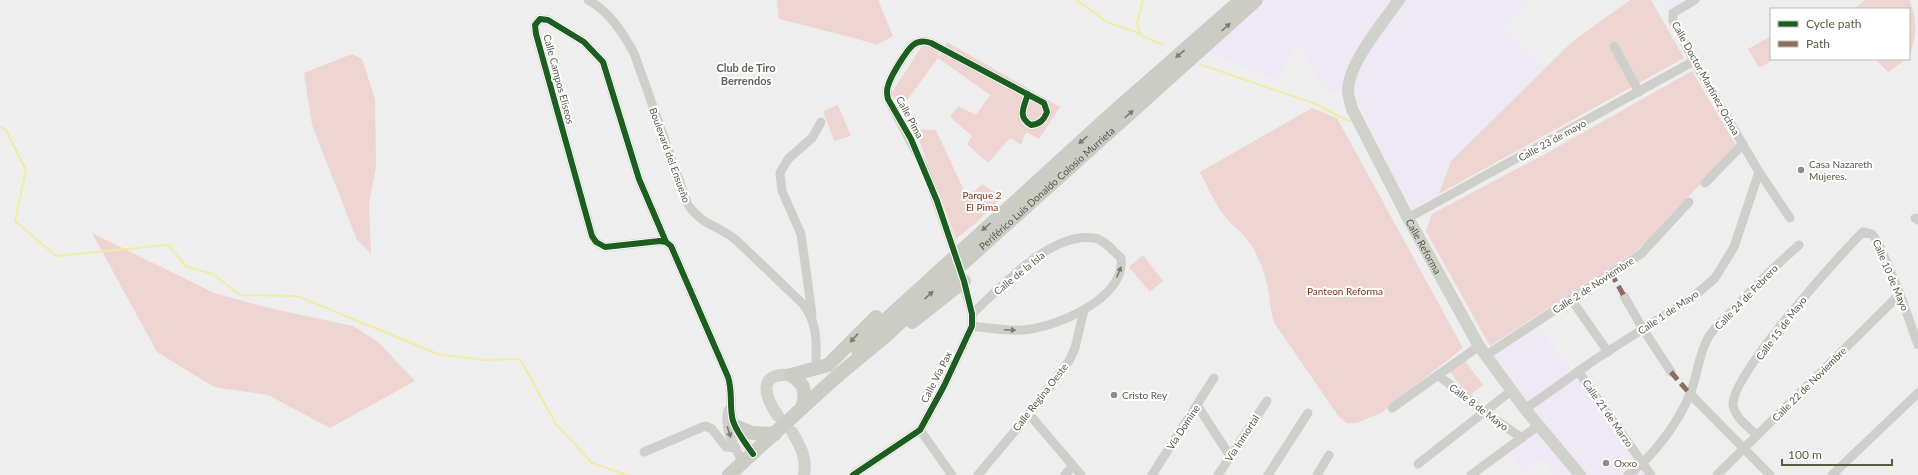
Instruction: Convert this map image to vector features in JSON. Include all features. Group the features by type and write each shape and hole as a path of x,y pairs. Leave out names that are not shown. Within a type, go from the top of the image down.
{"main road":[{"name":"Periférico Luis Donaldo Colosio Murrieta","path":"729,475 836,377 884,329 957,261 1241,0"},
{"name":"Periférico Luis Donaldo Colosio Murrieta","path":"884,329 907,300 957,261 1256,0"},
{"path":"884,329 916,320 964,281"},
{"path":"791,375 825,367 833,361 889,305 907,300"},
{"path":"791,375 801,382 805,391 802,408"},
{"path":"732,421 752,433 775,434"}],"street":[{"name":"Boulevard del Ensueño","path":"588,0 607,15 622,32 634,53 691,209 700,219 736,240 804,304 815,327 816,370"},
{"name":"Calle Reforma","path":"1399,0 1357,61 1350,76 1348,92 1352,109 1408,218 1482,351 1525,409 1580,475"},
{"name":"Calle Doctor Martínez Ochoa","path":"1695,0 1676,10 1672,16 1694,61 1759,172 1790,218"},
{"name":"Calle Campos Eliseos","path":"666,242 660,241 605,247 600,245 592,236 536,34 535,25 540,19 548,20 584,42 603,62 639,179 666,242 671,246 675,253 730,383 732,421 728,431 736,448 748,458"},
{"name":"Calle Pima","path":"957,261 925,169 911,139 888,99 886,92 888,85 908,50 918,42 924,41 931,43 1028,94"},
{"path":"1614,46 1638,92"},
{"name":"Calle 23 de mayo","path":"1408,218 1694,61"},
{"path":"812,318 801,234 782,190 780,173 788,159 812,138 821,122"},
{"path":"1705,183 1743,144"},
{"name":"Calle 1 de Mayo","path":"1525,409 1578,371 1643,330 1707,286 1721,270 1734,247 1759,172"},
{"name":"Calle 2 de Noviembre","path":"1392,408 1438,375 1571,299 1641,254 1689,202"},
{"name":"Calle 10 de Mayo","path":"1868,232 1879,244 1900,294 1918,345"},
{"name":"Calle 15 de Mayo","path":"1757,436 1742,422 1734,410 1734,399 1742,382 1759,355 1798,304 1862,233 1868,232"},
{"name":"Calle de la Isla","path":"972,314 1041,253 1070,240 1095,238 1108,245 1120,258 1122,264 1113,285 1102,298 1084,310 1047,325 1023,330 972,326"},
{"name":"Calle 24 de Febrero","path":"1628,475 1643,464 1670,429 1690,394 1702,352 1710,335 1760,281 1799,245"},
{"name":"Calle Vía Pax","path":"853,475 920,430 944,386 972,326 972,314 964,281 957,261"},
{"name":"Calle 22 de Noviembre","path":"1717,475 1900,294"},
{"path":"1624,296 1643,330 1671,372"},
{"path":"1571,299 1608,352"},
{"name":"Calle Regina Oeste","path":"978,475 1029,414 1072,355 1084,310"},
{"name":"Calle 21 de Marzo","path":"1578,371 1651,475"},
{"path":"778,416 768,402 765,391 766,386 772,377 791,375"},
{"name":"Calle 8 de Mayo","path":"1438,375 1484,412 1522,438"},
{"name":"Vía Domine","path":"1152,475 1214,378"},
{"path":"1418,464 1511,391"},
{"path":"1832,475 1918,393"},
{"path":"1690,394 1770,475"},
{"name":"Vía Inmortal","path":"1218,475 1267,401"},
{"path":"1197,405 1230,456"},
{"path":"1268,475 1308,413"},
{"path":"1029,414 1081,475"},
{"path":"732,421 748,458"},
{"path":"1471,475 1538,425"},
{"path":"644,452 705,426 712,429 726,447 736,448"},
{"path":"920,430 952,475"},
{"path":"792,432 805,458 804,475"},
{"path":"1317,475 1329,455"},
{"path":"1065,475 1072,466"}],"shaded area":[{"path":"1263,0 1531,0 1503,27 1547,68 1451,161 1439,194 1410,211 1358,102 1356,83 1327,94 1297,44 1278,80 1206,52"},
{"path":"1661,0 1686,0 1667,11"},
{"path":"1539,327 1578,378 1645,475 1554,475 1541,457 1524,475 1510,452 1542,421 1493,356"}],"green space":[{"path":"777,0 878,0 893,36 877,45 779,19"},
{"path":"1630,0 1651,0 1684,58 1439,194 1451,161 1573,41"},
{"path":"1865,0 1909,0 1915,21 1914,42 1910,55 1910,8 1855,8"},
{"path":"1770,37 1770,60 1773,60 1759,68 1748,49"},
{"path":"947,42 1060,107 1039,139 1026,132 1021,145 1010,138 988,163 967,144 972,136 950,117 958,106 976,115 990,95 938,58 902,107 891,94 924,43 939,52 939,57"},
{"path":"352,54 362,59 375,99 376,166 369,205 371,254 357,240 312,125 304,73"},
{"path":"1876,60 1906,60 1888,72"},
{"path":"1692,71 1737,147 1677,208 1650,239 1635,252 1490,346 1426,231 1432,214 1545,154"},
{"path":"838,105 851,136 834,141 823,111"},
{"name":"Panteon Reforma","path":"1312,108 1337,118 1463,348 1381,413 1356,423 1347,423 1339,417 1275,324 1271,310 1266,278 1261,264 1248,241 1222,213 1200,172"},
{"name":"Parque 2 El Pima","path":"915,129 936,130 966,195 976,190 982,184 1002,197 978,221 956,239"},
{"path":"92,233 214,293 269,308 353,326 378,342 415,381 330,428 268,395 214,387 157,352"},
{"path":"1143,255 1163,281 1150,292 1129,267"},
{"path":"1465,361 1483,385 1469,396 1450,372"}],"waterway":[{"path":"1077,0 1107,22 1133,31 1162,45"},
{"path":"1140,33 1137,23 1143,0"},
{"path":"1202,65 1316,104 1354,123"},
{"path":"0,127 6,130 26,170 15,221 56,256 168,245 187,267 213,274 240,295 297,296 438,354 484,360 520,359 556,424 592,463 627,475"}],"marked path":[{"path":"1611,273 1624,296"},
{"path":"1671,372 1690,394"}],"cycle path":[{"path":"666,242 639,179 603,62 584,42 548,20 540,19 535,25 536,34 592,236 596,242 605,247 660,241 666,242 671,246 728,377 733,421 753,454"},
{"path":"853,475 920,430 944,386 972,326 972,314 964,281 937,201 911,139 888,99 887,89 889,82 910,48 919,42 926,42 931,43 1044,103 1047,112 1039,123 1031,125 1024,119 1023,115 1023,111 1026,99 1028,94"}],"place":[{"name":"Casa Nazareth Mujeres.","path":"1801,170"},
{"name":"Cristo Rey","path":"1114,395"},
{"name":"Oxxo","path":"1606,463"}],"district":[{"name":"Club de Tiro Berrendos","path":"746,73"}]}
